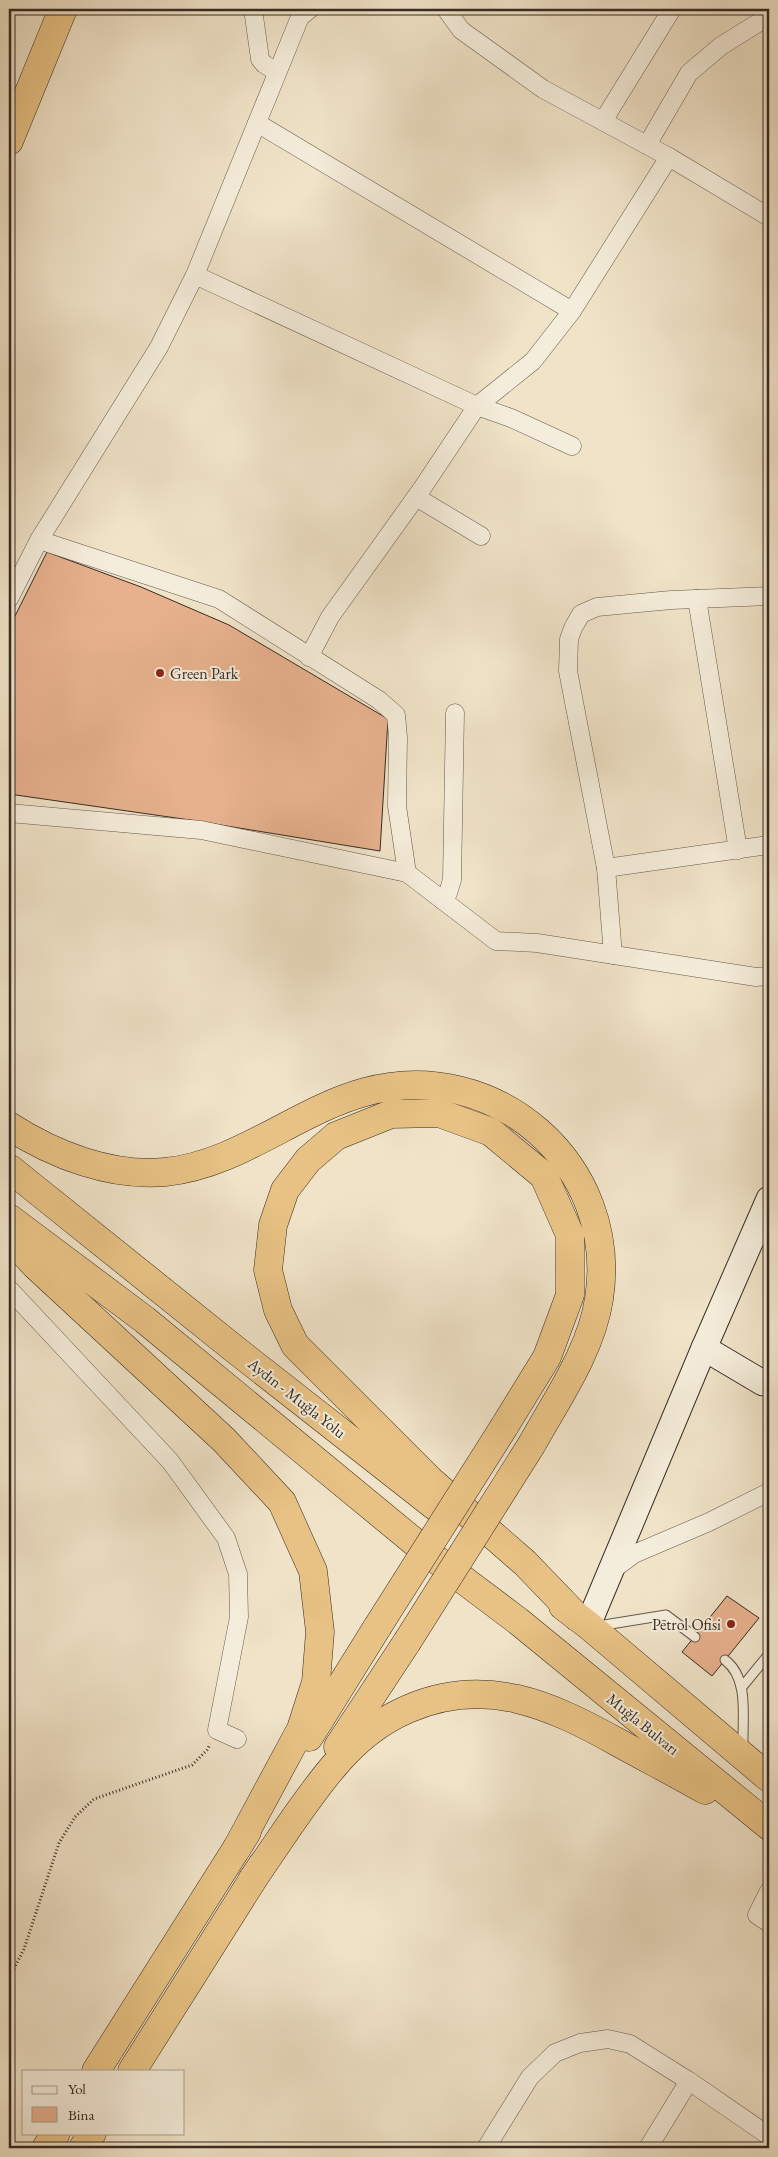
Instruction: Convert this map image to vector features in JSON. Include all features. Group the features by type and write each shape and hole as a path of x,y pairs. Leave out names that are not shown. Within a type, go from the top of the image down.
{"highway":[{"path":"9,141 63,9"},
{"path":"9,1126 30,1140 67,1156 128,1171 165,1172 204,1164 247,1147 328,1105 365,1092 427,1084 460,1089 496,1102 538,1129 572,1168 594,1214 601,1257 599,1299 588,1341 532,1444 407,1642 252,1880 133,2070"},
{"path":"97,2070 237,1848 378,1626 504,1427 547,1357 570,1295 570,1235 544,1176 492,1132 439,1113 391,1114 336,1136 308,1160 285,1190 272,1225 268,1270 278,1310 295,1345 431,1481 525,1563 585,1623 743,1756 768,1774"},
{"name":"Aydın - Muğla Yolu","path":"9,1168 237,1351 585,1623"},
{"name":"Muğla Bulvarı","path":"9,1218 145,1320 421,1548 518,1622 768,1825"},
{"path":"9,1237 35,1264 224,1440 282,1502 313,1571 320,1632 316,1682 301,1729 237,1848"},
{"path":"252,1880 334,1765 360,1740 390,1717 428,1700 462,1694 502,1695 539,1705 572,1717 768,1825"},
{"path":"46,2148 55,2134"},
{"path":"83,2148 91,2134"}],"main road":[{"path":"585,1623 610,1572 769,1199"},
{"path":"704,1348 767,1386"}],"street":[{"path":"253,9 260,59 264,64 277,72"},
{"path":"9,599 39,540 159,347 195,275 300,17 310,9"},
{"path":"446,9 461,30 542,89 669,157 769,217"},
{"path":"603,121 672,9"},
{"path":"647,145 689,73 721,46 769,16"},
{"path":"257,123 572,312"},
{"path":"310,657 330,617 416,497 477,406 533,362 572,312 669,157"},
{"path":"195,275 477,406 511,418 572,446"},
{"path":"416,497 481,536"},
{"path":"39,540 219,599 379,700 396,715 398,737 397,806 407,873"},
{"path":"613,955 606,868 568,671 571,634 581,614 596,607 696,599 769,596"},
{"path":"696,599 738,850"},
{"path":"442,900 448,893 452,880 455,713"},
{"path":"9,813 201,830 407,873 496,941 537,943 756,976 769,976"},
{"path":"606,868 769,845"},
{"path":"10,1294 170,1460 226,1538 238,1574 239,1617 217,1730 237,1739"},
{"path":"610,1572 634,1554 710,1522 769,1492"},
{"path":"769,1891 757,1915 769,1923"},
{"path":"486,2148 530,2077 556,2053 580,2043 608,2040 630,2044 689,2081 769,2136"},
{"path":"648,2148 689,2081"}],"lane":[{"path":"585,1623 666,1615 695,1637"},
{"path":"742,1687 769,1654"},
{"path":"725,1660 734,1667 742,1687 743,1756"}],"path":[{"path":"9,1978 24,1949 59,1844 75,1818 94,1799 192,1765 207,1750 217,1730"}],"building":[{"name":"Green Park","path":"47,552 141,587 229,625 388,719 380,851 190,820 9,794 9,628"},
{"path":"727,1596 759,1618 712,1676 682,1652"}],"place":[{"name":"Green Park","path":"160,673"},
{"name":"Petrol Ofisi","path":"731,1624"}]}
